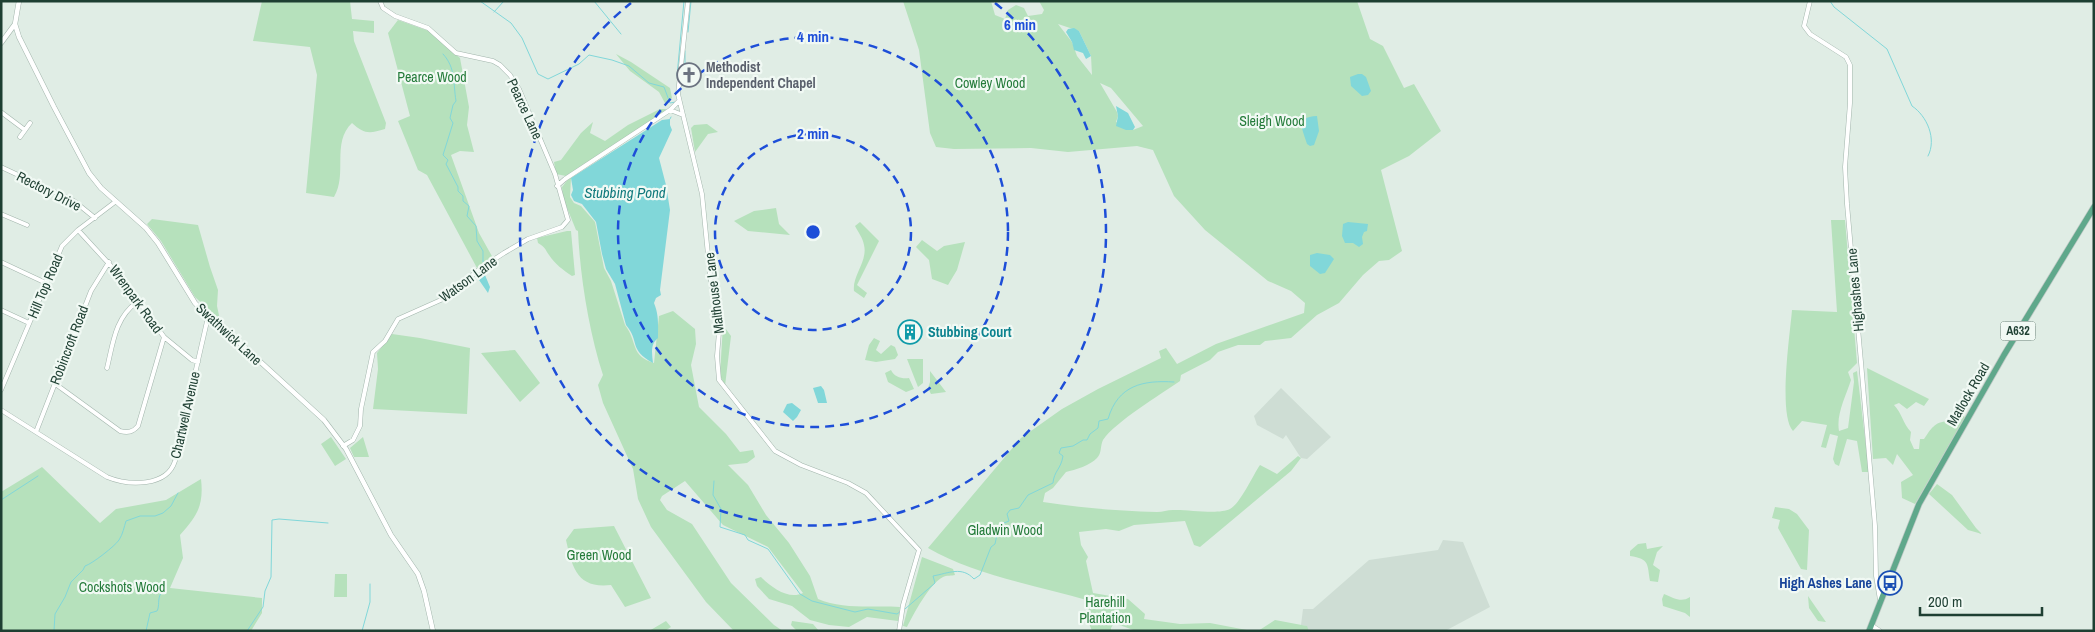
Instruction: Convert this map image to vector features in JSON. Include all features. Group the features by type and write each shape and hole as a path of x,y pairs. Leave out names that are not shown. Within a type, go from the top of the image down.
{"main road":[{"name":"Matlock Road","path":"1880,603 1919,504 2004,355 2094,207"},
{"name":"A632","path":"1870,628 1880,603"}],"street":[{"path":"1,43 15,24 19,1"},
{"name":"Pearce Lane","path":"380,1 383,8 395,16 428,28 456,53 493,61 505,70 519,89 555,174"},
{"name":"Malthouse Lane","path":"688,1 678,89 679,101 687,124 702,194 710,275 719,332 717,356 719,380 775,451 801,465 848,483 866,493 919,550 899,631"},
{"name":"Highashes Lane","path":"1810,1 1804,26 1810,34 1846,56 1850,64 1850,103 1845,167 1847,204 1875,526 1876,576 1880,603"},
{"name":"Swathwick Lane","path":"15,24 19,37 89,173 115,202 146,228 195,303 208,317 230,334 324,420 343,446 391,535 418,574 433,631"},
{"path":"8,36 19,37"},
{"path":"557,186 564,179 670,110 679,101"},
{"path":"670,110 683,115"},
{"path":"1,112 25,130"},
{"path":"20,137 30,123"},
{"name":"Rectory Drive","path":"1,167 74,201 95,218"},
{"path":"555,174 564,179"},
{"name":"Watson Lane","path":"343,446 354,440 360,426 361,409 373,352 385,340 398,319 443,299 481,268 528,239 562,227 568,220 555,174"},
{"name":"Hill Top Road","path":"1,390 62,246 78,230 115,202"},
{"path":"1,214 26,225"},
{"name":"Wrenpark Road","path":"78,230 122,278 137,302 164,337 192,360 198,362"},
{"path":"1,262 46,283"},
{"name":"Robincroft Road","path":"36,432 91,291 109,262"},
{"path":"107,368 118,325 128,309 137,302"},
{"path":"1,310 29,323"},
{"name":"Chartwell Avenue","path":"1,410 73,457 115,480 133,482 158,480 168,475 173,469 208,317"},
{"path":"54,383 120,431 126,433 135,430 138,426 164,337"},
{"path":"1870,628 1880,631"}],"shaded area":[{"path":"1281,388 1331,437 1307,459 1301,458 1286,435 1283,439 1257,425 1254,416"},
{"path":"1443,540 1463,542 1490,607 1445,631 1309,631 1306,626 1301,625 1303,609 1313,609 1369,560 1438,550"}],"green space":[{"path":"262,1 350,1 352,19 374,21 374,33 353,31 354,41 386,123 385,129 367,132 352,123 346,131 342,140 340,179 334,197 306,193 317,75 310,47 253,41"},
{"path":"903,1 991,1 995,15 1005,19 1008,10 1016,5 1024,8 1028,16 1042,14 1044,10 1039,1 1357,1 1370,39 1383,46 1404,88 1414,84 1441,131 1409,156 1381,170 1402,251 1389,260 1379,261 1363,275 1339,303 1317,315 1291,338 1265,341 1260,345 1238,345 1218,352 1210,360 1181,375 1180,381 1117,425 1103,440 1100,454 1094,461 1083,467 1066,472 1053,488 1045,493 1043,502 1086,508 1157,512 1173,510 1225,511 1234,506 1238,501 1260,465 1277,474 1298,456 1301,458 1291,471 1200,547 1194,545 1185,521 1134,525 1119,531 1106,529 1079,532 1081,545 1088,557 1086,561 1093,593 1128,599 1145,614 1144,619 1180,624 1210,623 1252,631 1136,631 1114,623 1111,631 1092,631 1087,618 1090,601 986,573 965,566 928,548 1021,438 1062,409 1161,358 1159,351 1166,348 1177,364 1216,344 1304,313 1305,303 1291,291 1268,281 1205,230 1174,196 1153,150 1137,146 1068,152 1031,148 954,149 936,147 930,133 919,50","holes":["1058,24 1079,31 1091,56 1092,75 1077,56 1072,42","1100,83 1111,88 1143,126 1133,130 1116,122 1117,112"]},
{"name":"Pearce Wood","path":"398,20 429,31 460,58 469,107 467,125 474,152 460,151 451,155 479,233 493,258 477,268 427,175 418,170 398,121 410,116 388,33"},
{"path":"616,54 670,88 672,98 666,105 659,92 630,71"},
{"path":"660,109 666,109 665,112 566,176 556,174 554,162 561,160 581,133 593,122 590,133 605,141 628,125"},
{"path":"707,124 718,132 708,134 695,152 691,128 694,125"},
{"path":"571,178 570,197 595,222 604,268 611,281 625,325 635,348 641,356 654,363 659,316 673,311 695,329 696,344 691,365 699,407 726,434 740,452 753,450 755,457 747,463 728,465 748,485 766,515 789,543 810,576 818,599 848,606 900,607 898,621 867,617 849,627 829,625 810,620 792,606 769,599 757,586 755,579 761,577 775,589 786,594 798,595 803,593 768,547 723,525 685,481 662,496 660,500 667,510 692,524 731,583 774,625 783,631 734,631 706,602 651,527 638,499 633,469 603,403 598,385 603,375 593,341 586,304 578,231 563,198 562,187"},
{"path":"776,208 779,224 790,235 748,231 734,221 754,211"},
{"path":"152,219 198,225 218,290 217,306 220,320 195,297 161,241 147,224"},
{"path":"1831,220 1845,220 1857,363 1848,372 1851,380 1840,412 1838,425 1839,431 1848,428 1854,382 1853,373 1857,371 1869,472 1862,472 1857,441 1847,439 1839,466 1835,464 1833,459 1838,436 1830,434 1826,448 1821,447 1827,425 1802,421 1793,431 1786,409 1787,355 1792,310 1837,312"},
{"path":"860,222 879,241 857,285 867,293 864,298 854,291 855,280 865,251 863,240 855,226"},
{"path":"571,231 575,275 572,276 554,261 545,248 538,243 537,238"},
{"path":"922,240 937,251 944,246 965,242 957,270 948,285 932,279 929,260 916,247"},
{"path":"723,325 731,336 725,386 720,375"},
{"path":"392,334 470,348 467,414 373,409 378,369 377,353"},
{"path":"874,338 880,341 876,350 881,354 891,345 895,347 898,355 895,359 876,362 865,360 869,345"},
{"path":"515,350 540,383 520,402 481,353"},
{"path":"907,359 923,359 923,383 918,387"},
{"path":"1867,368 1929,399 1924,406 1916,402 1907,409 1899,403 1894,405 1911,432 1910,440 1914,449 1919,449 1920,439 1924,439 1933,427 1948,421 1953,411 1965,417 1915,504 1902,498 1901,482 1913,475 1897,454 1893,465 1886,458 1873,459"},
{"path":"891,370 899,377 909,378 914,389 906,392 888,382 885,373"},
{"path":"930,371 946,392 931,394 928,388"},
{"path":"331,437 346,459 335,466 321,444"},
{"path":"363,437 369,457 354,457 350,448"},
{"name":"Cockshots Wood","path":"42,467 100,523 116,509 166,500 201,479 200,504 195,516 180,535 183,558 170,588 262,598 262,613 251,631 1,631 1,492"},
{"path":"1937,484 1952,495 1982,534 1968,530 1929,494"},
{"path":"1775,507 1789,509 1797,514 1809,530 1807,570 1801,569 1778,528 1780,520 1772,518"},
{"name":"Green Wood","path":"614,526 651,598 625,607 611,585 600,585 583,580 574,567 566,540 574,529"},
{"path":"1646,543 1647,549 1663,546 1657,552 1653,565 1660,570 1658,582 1650,581 1648,566 1644,561 1630,556 1630,551 1638,544"},
{"path":"922,557 953,569 955,575 944,576 938,580 922,600 907,627 903,626"},
{"path":"335,574 347,574 347,597 334,597"},
{"path":"1664,594 1680,600 1690,597 1690,617 1685,613 1663,606 1662,599"},
{"path":"1808,596 1826,622 1818,621 1809,608"},
{"path":"1275,620 1307,626 1309,631 1258,631"},
{"path":"666,621 671,627 665,631 649,631"},
{"path":"792,621 813,624 819,631 797,631 791,625"}],"water":[{"path":"1074,28 1079,31 1091,56 1086,59 1083,53 1074,50 1066,32 1068,29"},
{"path":"1358,74 1366,77 1371,91 1368,95 1362,96 1351,86 1350,77"},
{"path":"1116,106 1128,113 1135,127 1133,130 1126,130 1116,126 1118,116"},
{"path":"1317,116 1319,131 1314,145 1310,146 1307,144 1302,125 1305,119"},
{"name":"Stubbing Pond","path":"670,119 672,130 659,158 670,210 660,290 661,295 656,298 654,303 658,324 658,338 653,346 653,363 645,358 637,349 633,336 626,325 615,284 606,269 596,222 582,204 574,201 571,195 573,190 571,178 662,120"},
{"path":"1348,222 1368,224 1367,231 1364,232 1362,237 1363,244 1359,247 1353,243 1345,243 1342,236 1343,224"},
{"path":"1317,253 1330,255 1334,259 1325,273 1320,274 1310,266 1310,255"},
{"path":"485,275 490,287 488,293 479,280"},
{"path":"821,386 827,403 818,403 813,388"},
{"path":"792,403 801,410 793,421 783,412 787,404"}],"waterway":[{"path":"480,1 511,23 522,38 538,74 548,79 579,64 589,55 629,66 649,83 664,87 670,103 676,102"},
{"path":"494,12 504,1"},
{"path":"594,1 621,34"},
{"path":"677,76 684,1"},
{"path":"688,32 691,1"},
{"path":"1830,1 1834,7 1887,49 1912,106 1922,116 1929,128 1931,149 1928,156"},
{"path":"685,51 685,68"},
{"path":"443,54 452,70 456,101 450,118 453,123 443,155 448,160 446,164 458,187 458,191 463,196 463,201 469,206 467,216 476,226 477,241 483,251 483,262"},
{"path":"483,277 482,271 484,269"},
{"path":"905,609 935,583 933,576 955,571 965,573 974,579 980,575 991,547 995,544 999,525 1009,521 1007,514 1010,510 1019,508 1028,495 1053,483 1063,456 1059,453 1061,448 1073,446 1083,440 1087,440 1090,434 1098,428 1099,421 1108,419 1112,408 1125,392 1142,384 1174,382"},
{"path":"1,500 38,476"},
{"path":"714,481 713,495 721,509 720,527 745,535 748,540 768,549 800,594 812,601 855,612 868,609 897,614 901,611"},
{"path":"54,631 55,614 71,582 85,566 117,543 122,535 126,521 140,516 155,516 163,513 171,506 178,493"},
{"path":"247,631 263,607 265,591 271,577 272,520 328,523"},
{"path":"362,631 370,602 370,584"},
{"path":"146,631 150,613 158,609 161,593"}],"place":[{"name":"Methodist Independent Chapel","path":"689,75"},
{"name":"Stubbing Court","path":"910,332"},
{"name":"High Ashes Lane","path":"1890,583"}],"park label":[{"name":"Cowley Wood","path":"990,83"},
{"name":"Sleigh Wood","path":"1272,121"},
{"name":"Gladwin Wood","path":"1005,530"},
{"name":"Harehill Plantation","path":"1105,610"}]}
